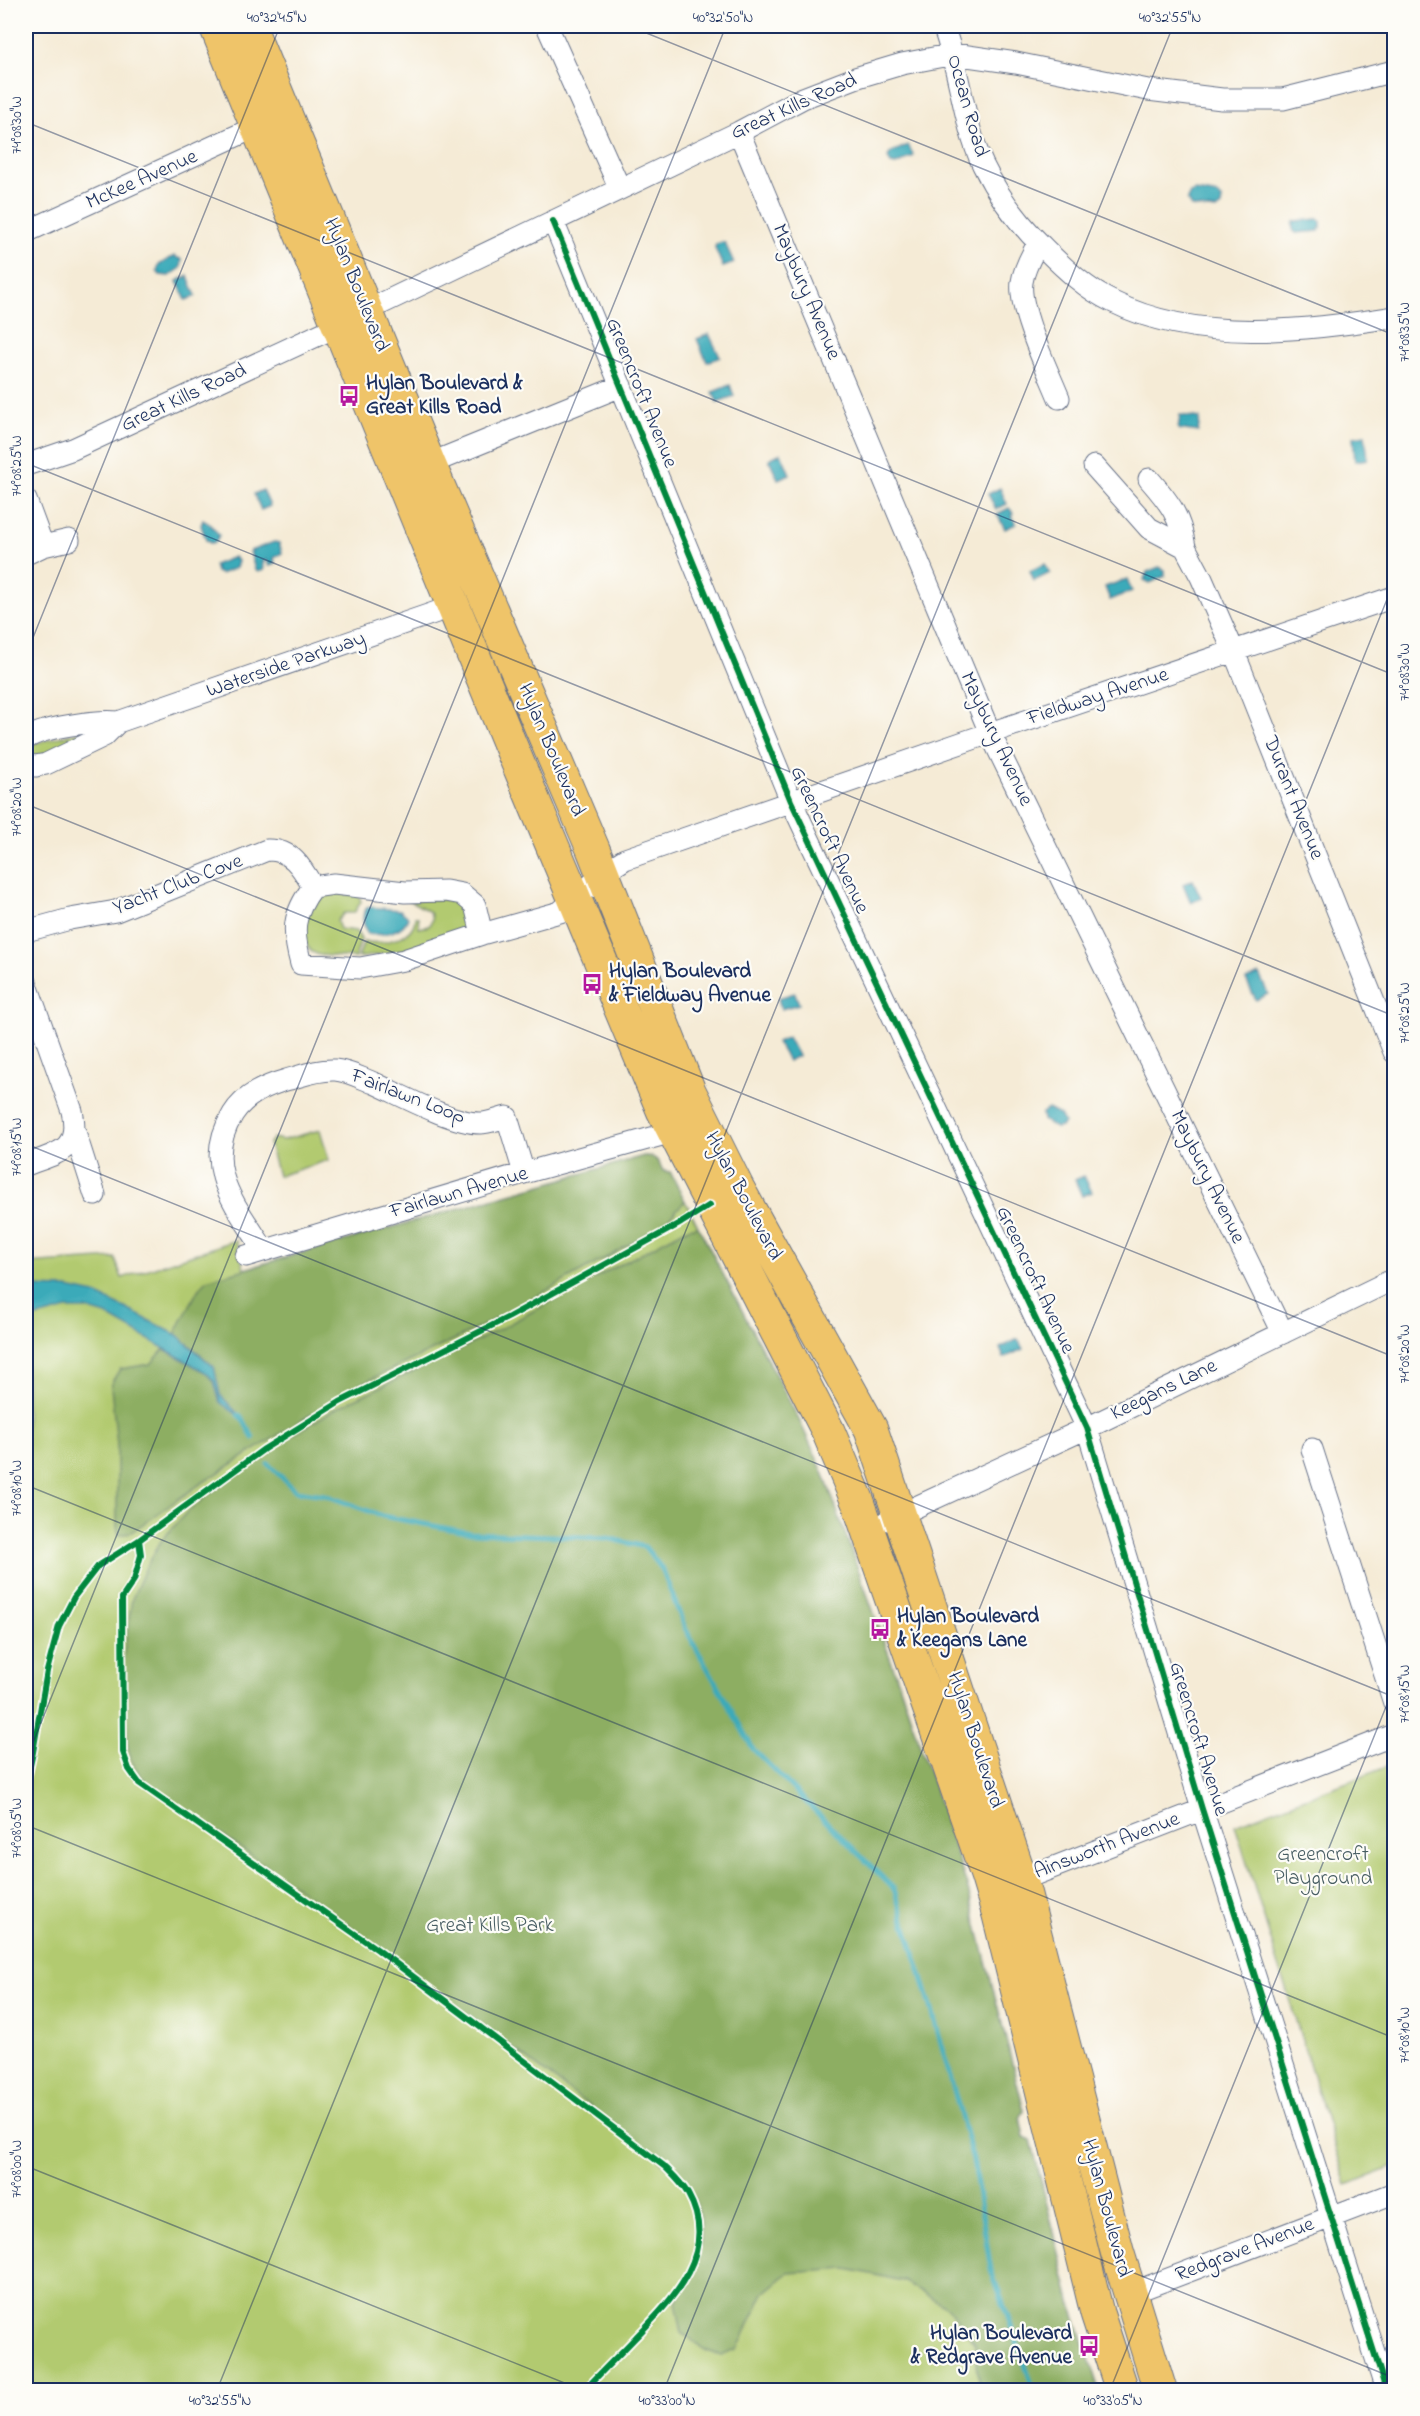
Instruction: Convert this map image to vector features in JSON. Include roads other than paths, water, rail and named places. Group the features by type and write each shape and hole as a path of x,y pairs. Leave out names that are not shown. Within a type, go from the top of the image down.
{"main road":[{"name":"Hylan Boulevard","path":"216,26 258,126 353,318 429,464 602,874 700,1116 871,1429 1021,1880 1129,2294 1160,2391"},
{"name":"Hylan Boulevard","path":"249,26 454,606 574,899 673,1132 828,1431 852,1486 935,1718 994,1896 1097,2313 1122,2391"}],"street":[{"path":"547,26 620,189"},
{"name":"Ocean Road","path":"943,26 954,54 982,164 1001,196 1038,243 1073,277 1113,302 1186,325 1228,330 1307,330 1395,317"},
{"name":"Great Kills Road","path":"26,465 73,449 353,318 739,132 803,98 855,78 902,64 954,54 1016,63 1148,90 1222,99 1283,99 1395,71"},
{"name":"McKee Avenue","path":"26,232 258,126"},
{"name":"Maybury Avenue","path":"739,132 990,733 1283,1333"},
{"name":"Greencroft Avenue","path":"553,221 791,801 1087,1428 1202,1809 1386,2391"},
{"path":"1038,243 1025,269 1021,284 1027,314 1059,398"},
{"path":"429,464 621,386"},
{"path":"1094,466 1149,528 1185,547"},
{"name":"Durant Avenue","path":"1149,480 1171,504 1182,526 1185,547 1234,652 1395,1052"},
{"path":"26,500 34,550 69,540"},
{"name":"Fieldway Avenue","path":"574,899 602,874 625,859 1395,597"},
{"name":"Waterside Parkway","path":"26,739 39,733 76,725 102,721 118,722 454,606"},
{"name":"Waterside Parkway","path":"26,765 46,764 104,736 118,722"},
{"name":"Yacht Club Cove","path":"26,931 70,919 116,911 267,850 282,851 292,857 302,866 313,887"},
{"path":"482,934 474,905 462,894 446,891 405,892 334,884 313,887 303,900 294,924 295,942 301,964 360,968 404,960 482,934 560,912 574,899"},
{"path":"26,982 72,1111 75,1132 95,1195"},
{"name":"Fairlawn Loop","path":"255,1253 223,1181 220,1160 221,1142 236,1110 250,1096 267,1086 317,1071 335,1070 355,1075 457,1118 480,1123 507,1117 524,1173"},
{"path":"26,1164 57,1153 72,1140 75,1132"},
{"name":"Fairlawn Avenue","path":"255,1253 524,1173 673,1132"},
{"name":"Keegans Lane","path":"867,1529 1087,1428 1395,1279"},
{"path":"1312,1449 1395,1703"},
{"name":"Ainsworth Avenue","path":"1021,1880 1395,1735"},
{"name":"Redgrave Avenue","path":"1129,2294 1395,2193"}],"water":[{"path":"908,145 914,156 896,165 891,164 888,158 890,153"},
{"path":"1195,191 1219,195 1222,200 1221,206 1216,210 1191,207 1187,199 1190,193"},
{"path":"1318,219 1321,221 1319,231 1296,233 1293,230 1295,221"},
{"path":"725,243 734,263 723,267 715,248 716,244"},
{"path":"174,256 182,260 181,268 169,276 160,275 157,271 159,265"},
{"path":"188,276 196,296 186,300 177,281"},
{"path":"709,334 720,357 707,362 697,339"},
{"path":"730,385 734,396 717,402 713,392"},
{"path":"1180,415 1200,418 1198,432 1178,429"},
{"path":"1365,435 1368,459 1355,461 1353,437"},
{"path":"781,453 790,474 778,479 769,459"},
{"path":"1000,488 1007,504 996,509 988,494"},
{"path":"263,490 270,506 261,510 254,494"},
{"path":"1009,508 1014,514 1012,516 1016,524 1005,529 997,514"},
{"path":"203,520 210,524 219,535 216,542 210,543 206,540 201,525"},
{"path":"274,542 279,543 282,553 274,558 275,564 269,566 267,560 263,561 264,570 258,572 255,570 250,551"},
{"path":"234,557 238,561 236,568 220,574 216,572 214,565"},
{"path":"1045,564 1050,573 1034,581 1030,571"},
{"path":"1159,567 1165,570 1165,576 1150,583 1144,580 1147,572"},
{"path":"1127,579 1132,591 1110,600 1105,587"},
{"path":"1193,880 1201,898 1191,903 1183,884"},
{"path":"370,907 400,910 408,917 402,926 392,932 368,934 364,925 364,915 365,909"},
{"path":"1259,974 1268,994 1256,1000 1246,980"},
{"path":"795,993 799,1004 781,1009 778,998"},
{"path":"788,1037 798,1056 788,1061 777,1042"},
{"path":"1048,1109 1060,1115 1064,1122 1061,1127 1055,1128 1043,1120 1042,1113"},
{"path":"1084,1176 1092,1192 1082,1196 1075,1180"},
{"path":"26,1287 68,1288 95,1294 177,1335 214,1367 220,1395 243,1419 220,1402 214,1381 207,1373 106,1315 86,1309 67,1309 26,1320"},
{"path":"1018,1339 1023,1349 1004,1358 1000,1348"}],"waterway":[{"path":"238,1415 243,1419 253,1438"},
{"path":"268,1464 296,1491 325,1495 382,1516 471,1533 607,1538 645,1547 662,1569 685,1628 753,1749 894,1889 930,2003 973,2160 991,2270 1034,2390"}],"place":[{"name":"Hylan Boulevard & Great Kills Road","path":"349,396"},
{"name":"Hylan Boulevard & Fieldway Avenue","path":"592,984"},
{"name":"Hylan Boulevard & Keegans Lane","path":"880,1629"},
{"name":"Hylan Boulevard & Redgrave Avenue","path":"1089,2346"}],"park label":[{"name":"Greencroft Playground","path":"1323,1867"},
{"name":"Great Kills Park","path":"490,1926"}]}
